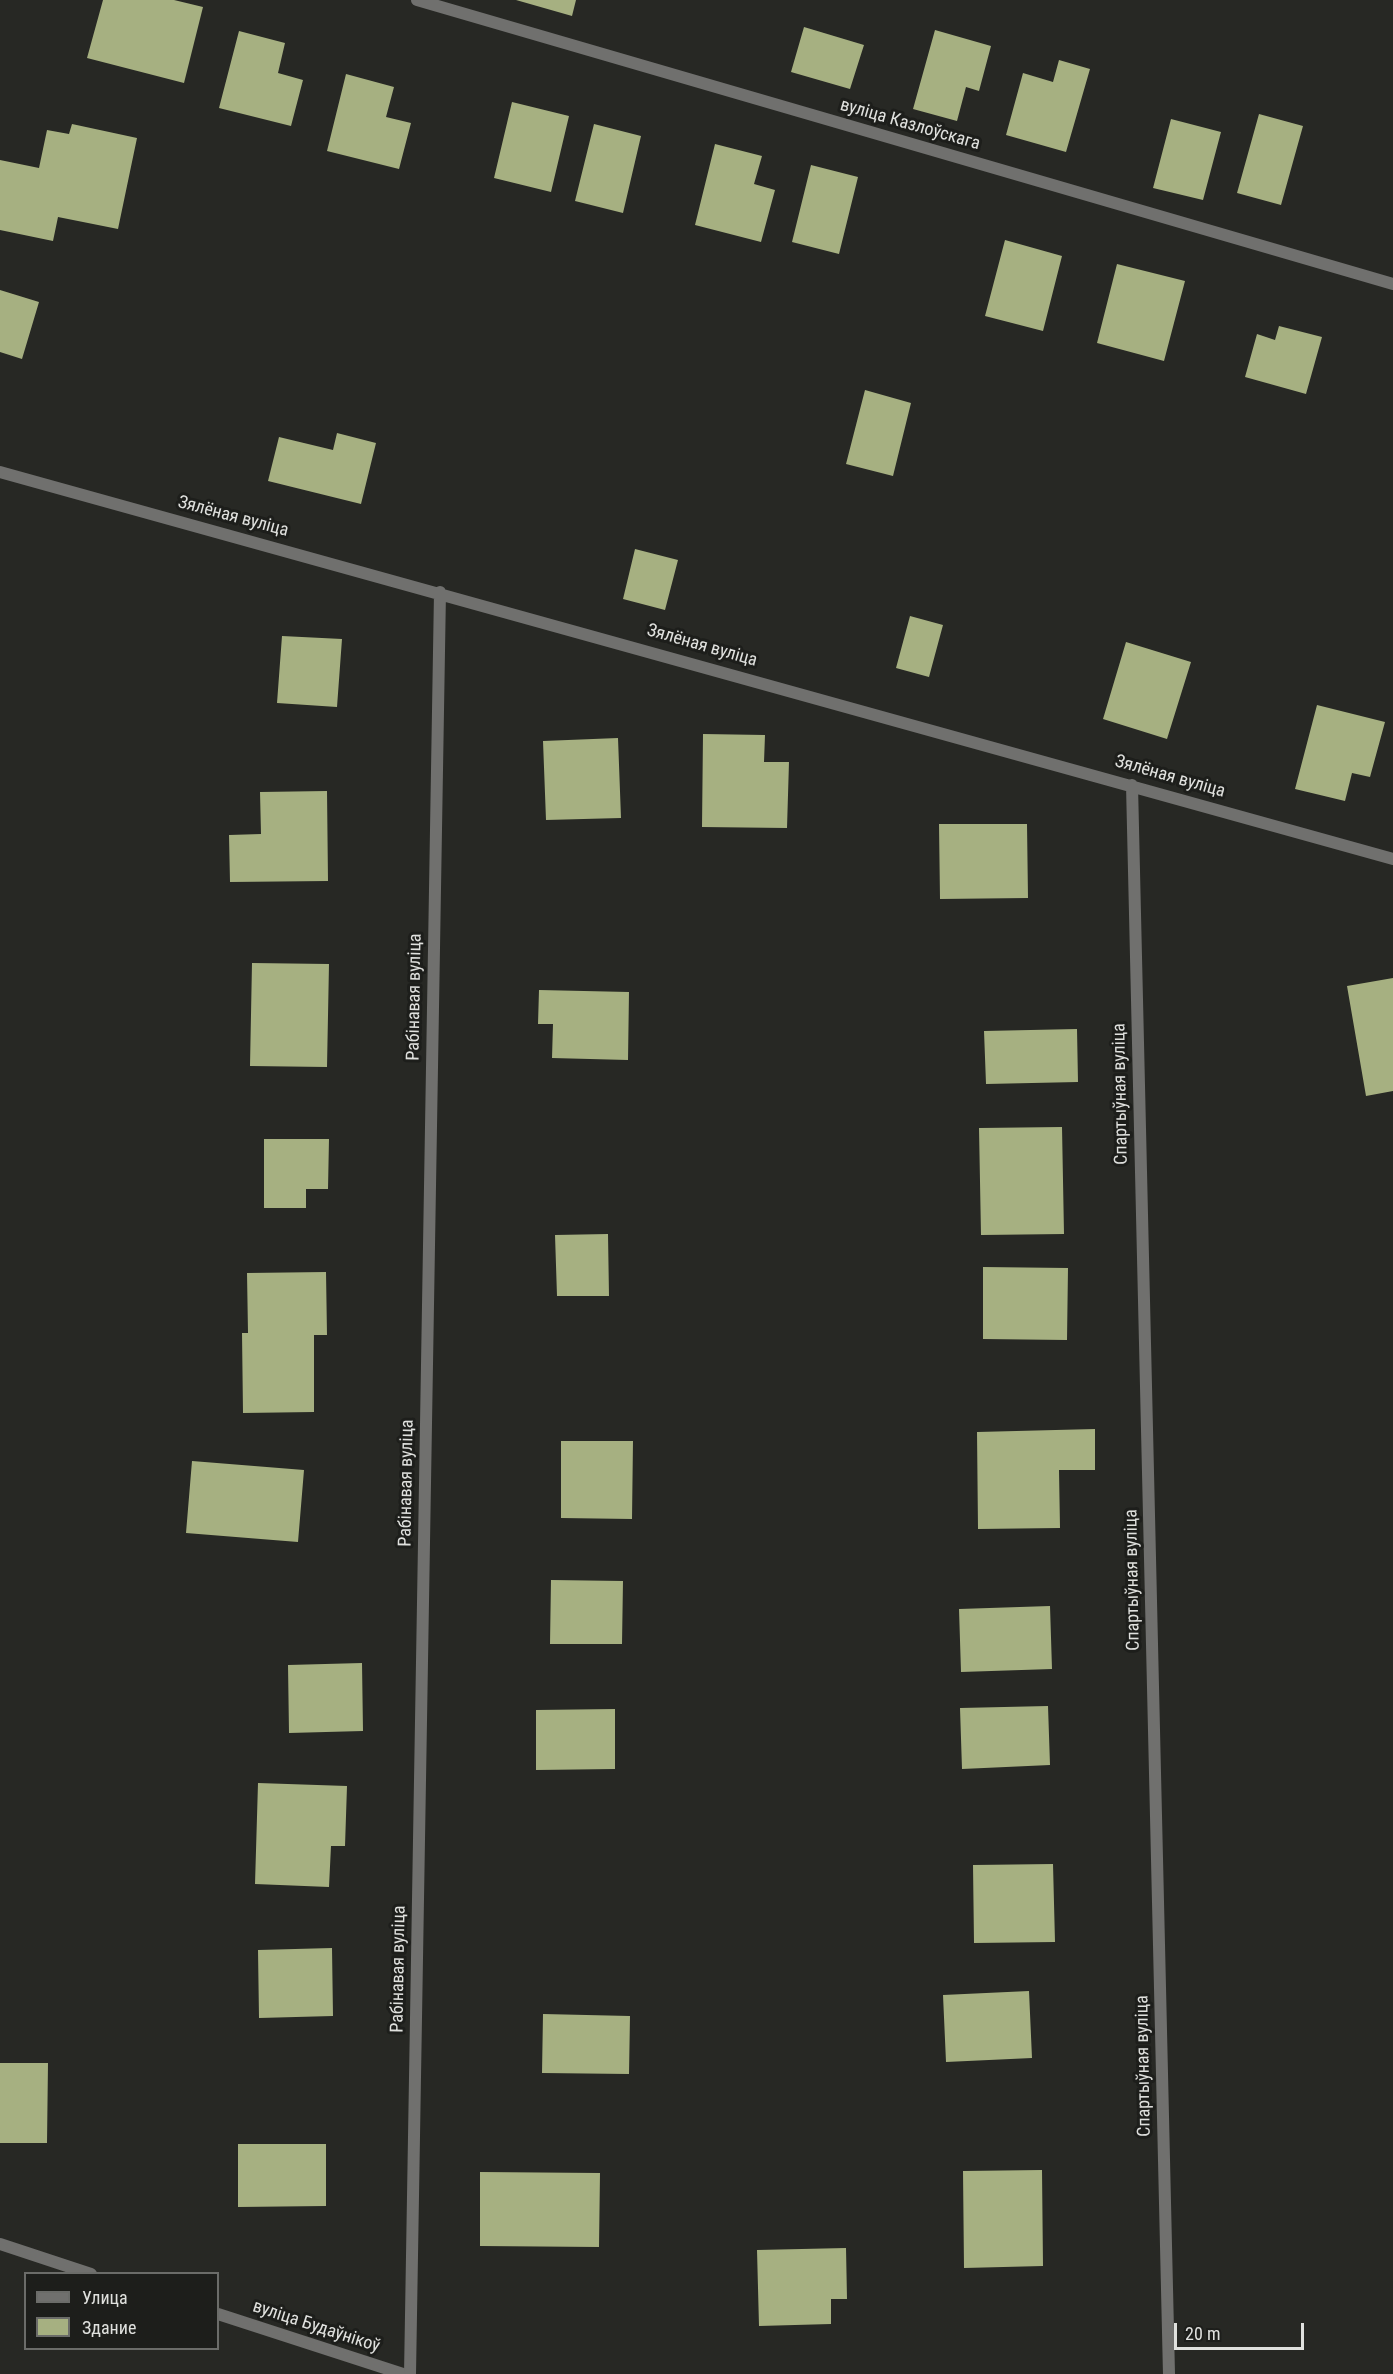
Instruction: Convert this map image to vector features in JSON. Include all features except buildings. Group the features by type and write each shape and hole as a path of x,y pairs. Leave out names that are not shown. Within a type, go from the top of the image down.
{"street":[{"name":"вуліца Казлоўскага","path":"417,0 1393,284"},
{"name":"Зялёная вуліца","path":"0,472 440,592 1393,859"},
{"name":"Рабінавая вуліца","path":"410,2374 440,592"},
{"name":"Спартыўная вуліца","path":"1132,785 1169,2374"},
{"path":"0,2244 85,2272"},
{"name":"вуліца Будаўнікоў","path":"219,2314 403,2374"}]}
